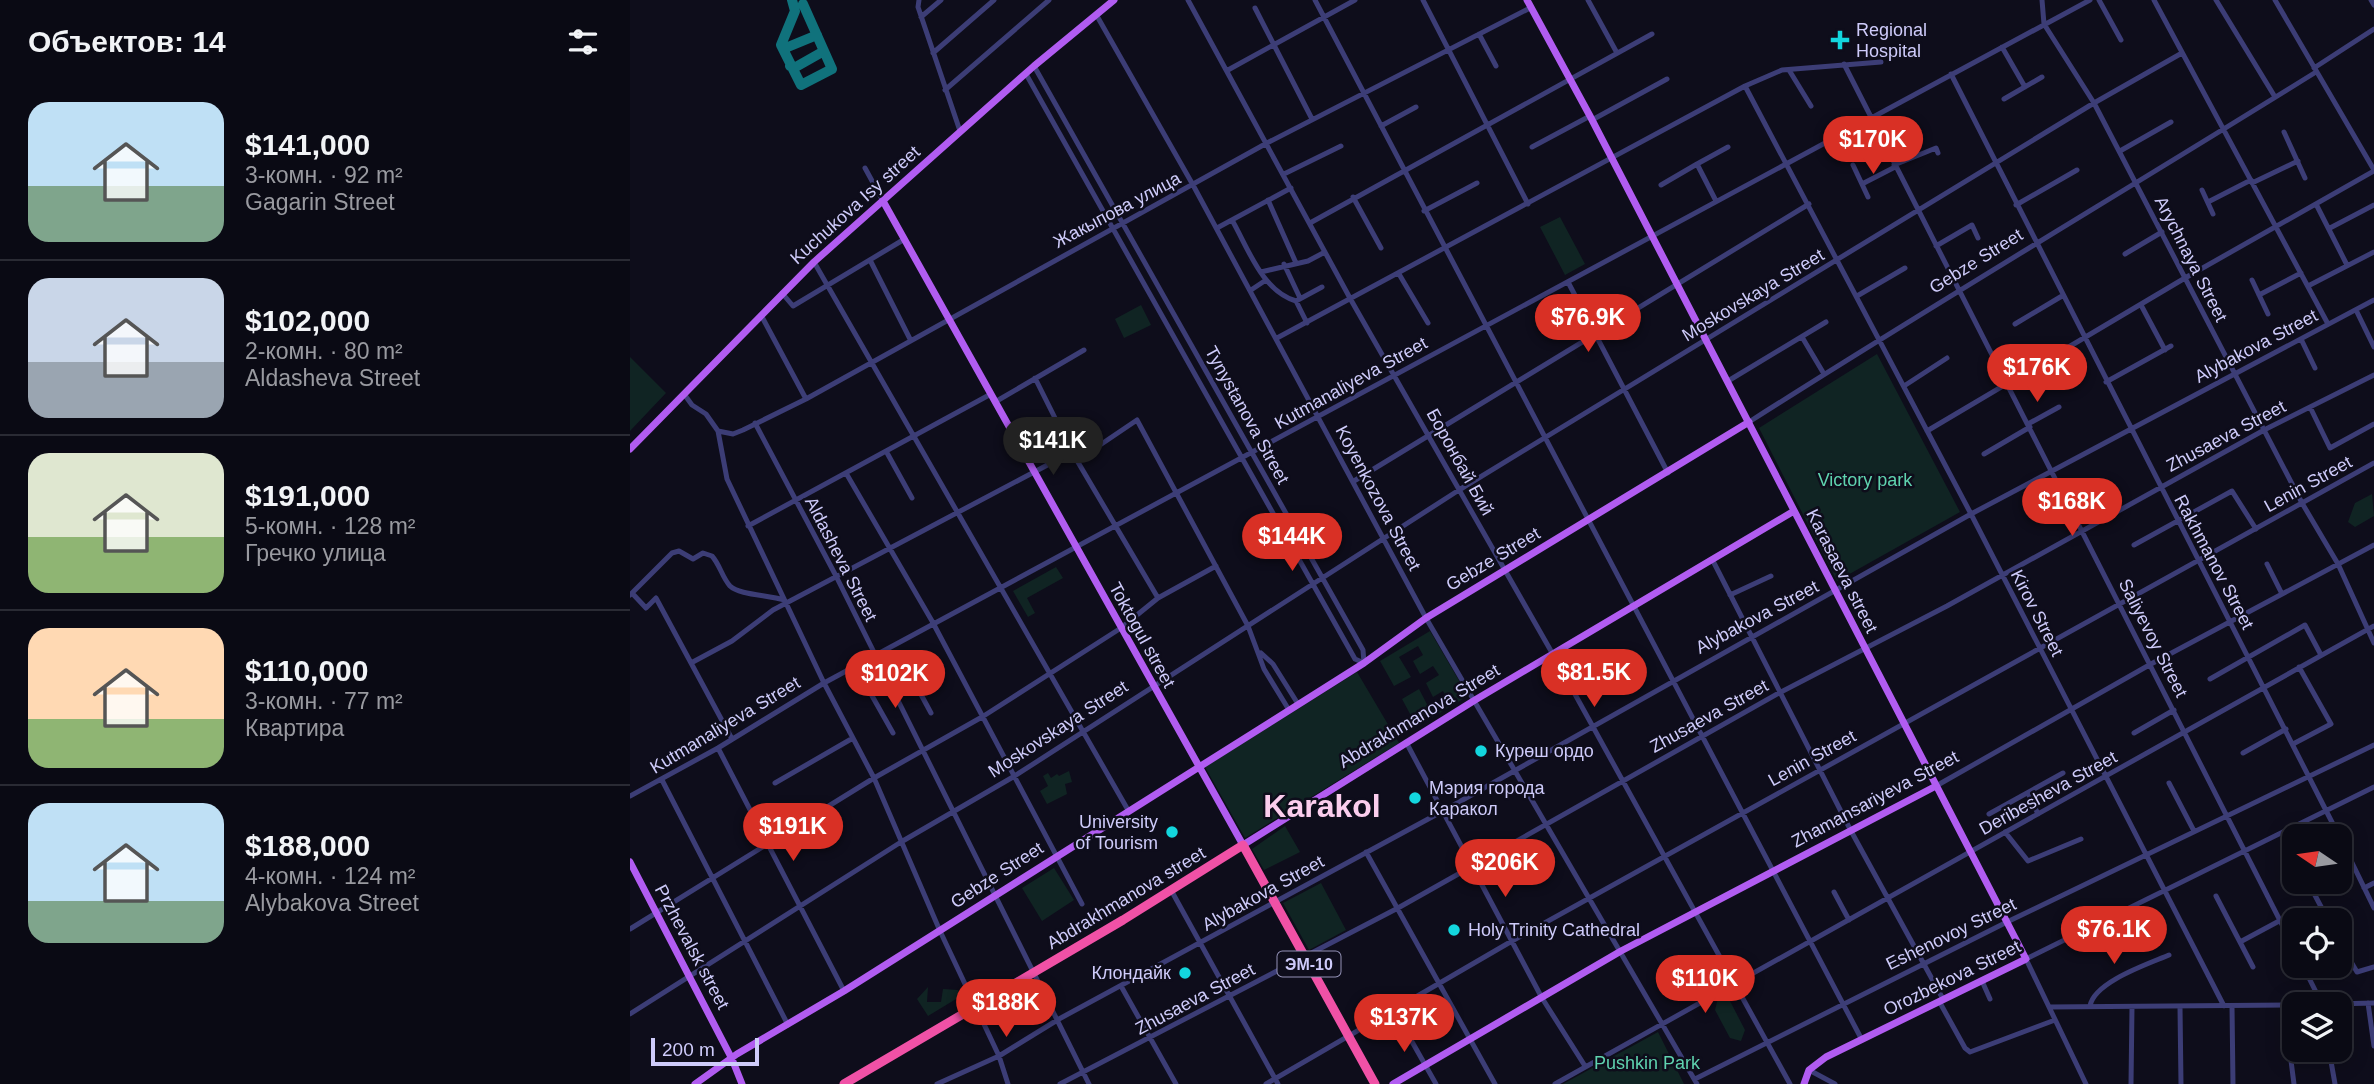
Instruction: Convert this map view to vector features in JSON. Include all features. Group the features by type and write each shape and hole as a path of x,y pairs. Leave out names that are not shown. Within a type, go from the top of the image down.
{"highway":[{"name":"Abdrakhmanova street","path":"844,1084 1243,845"},
{"name":"Toktogul street","path":"1243,845 1375,1084"}],"main road":[{"name":"Kuchukova Isy street","path":"630,449 814,262 1034,66 1114,0"},
{"name":"Karasaeva street","path":"1529,4 1728,381 1863,648 2026,959"},
{"name":"Toktogul street","path":"883,201 1243,845"},
{"name":"Gebze Street","path":"695,1084 1364,663 1426,618 1749,422"},
{"name":"Abdrakhmanova Street","path":"1243,845 1552,653 1794,511"},
{"name":"Zhamansariyeva Street","path":"1393,1084 1621,951 1936,786"},
{"name":"Przhevalsk street","path":"630,862 732,1059 742,1084"},
{"name":"Orozbekova Street","path":"1809,1070 1826,1057 2026,959"},
{"path":"1804,1084 1809,1070"}],"street":[{"path":"919,0 922,17 960,131"},
{"path":"922,17 941,0"},
{"path":"933,52 994,0"},
{"path":"945,90 1049,0"},
{"name":"Боронбай Бий","path":"1188,0 1351,300 1552,653 1790,1084"},
{"path":"1315,0 1444,250 1862,1040"},
{"path":"1227,70 1355,0"},
{"path":"1423,0 1528,204"},
{"path":"1588,0 1617,53"},
{"name":"Arychnaya Street","path":"2042,0 2045,24 2120,151 2302,503 2337,564 2374,643"},
{"name":"Kutmanaliyeva Street","path":"630,796 718,748 824,683 1177,495 1394,374 2090,0"},
{"path":"2099,0 2121,40"},
{"path":"2154,0 2328,324"},
{"path":"2216,0 2275,97"},
{"path":"1927,431 2185,278 2374,171 2275,0"},
{"path":"2371,0 2374,5"},
{"name":"Жакыпова улица","path":"719,431 733,434 806,398 1267,143 1479,34 1529,4"},
{"path":"1255,8 1312,119"},
{"name":"Koyenkozova Street","path":"1097,16 1251,290 1426,618 1696,1081"},
{"name":"Gebze Street","path":"1749,422 1959,289 2224,130 2374,29"},
{"path":"1479,34 1496,66"},
{"path":"1310,223 1652,34"},
{"path":"2002,47 2025,87"},
{"name":"Moskovskaya Street","path":"630,1014 901,842 1013,777 1082,730 1459,490 2094,103 2182,53"},
{"path":"1277,338 1745,86 1789,69 1881,62"},
{"name":"Saliyevoy Street","path":"1844,64 2281,920"},
{"name":"Tynystanova Street","path":"1026,74 1355,659 1364,663 1363,650 1124,221 1034,66"},
{"path":"1789,69 1811,106"},
{"name":"Rakhmanov Street","path":"1951,74 2083,338 2333,824"},
{"path":"2004,99 2042,77"},
{"path":"1532,147 1667,79"},
{"name":"Kirov Street","path":"1745,86 1971,514 2224,1006"},
{"path":"1381,126 1416,107"},
{"path":"2120,151 2171,122"},
{"path":"2284,132 2305,178"},
{"path":"1284,174 1341,146"},
{"path":"1661,186 1728,147"},
{"path":"1862,184 1936,148 1938,153"},
{"path":"2208,202 2298,161"},
{"path":"1698,164 1716,201"},
{"path":"1853,165 1868,197"},
{"path":"865,168 883,201"},
{"path":"2016,205 2077,170"},
{"path":"1424,211 1477,183"},
{"path":"1217,228 1292,188"},
{"path":"2202,190 2213,214"},
{"path":"1353,197 1381,248"},
{"path":"1268,200 1296,263"},
{"path":"1354,481 1809,204"},
{"path":"2316,204 2347,265"},
{"path":"2330,228 2374,205"},
{"path":"1232,220 1266,280 1282,295 1298,300 1322,286"},
{"path":"1936,246 1972,225 1978,238"},
{"path":"2125,254 2162,232"},
{"path":"782,293 793,306 903,240"},
{"path":"2308,286 2374,251"},
{"path":"1261,272 1325,252"},
{"path":"870,260 910,339"},
{"path":"814,262 873,360 1000,590 1128,810"},
{"path":"1284,264 1307,323"},
{"path":"1857,296 1905,268"},
{"path":"2259,295 2301,273"},
{"path":"1399,274 1428,323"},
{"path":"1251,290 1266,280"},
{"path":"2252,281 2268,314"},
{"path":"1568,282 1668,473"},
{"path":"2015,324 2062,296"},
{"name":"Alybakova Street","path":"937,1084 999,1056 1059,1019 1368,854 1750,635 1835,591 1971,514 2374,300"},
{"path":"2106,382 2168,348 2141,305"},
{"path":"2356,310 2374,347"},
{"path":"761,315 806,398"},
{"path":"1728,381 1826,322"},
{"path":"1802,337 1824,374"},
{"path":"2301,338 2315,368"},
{"path":"995,402 1084,349"},
{"path":"1904,386 1947,358"},
{"name":"Zhusaeva Street","path":"1060,1084 1398,908 1622,779 1779,693 2266,429 2374,375"},
{"path":"1035,379 1072,453 1158,598"},
{"path":"684,394 714,422 719,431 727,479 824,683 874,778 940,931 999,1056 1008,1084"},
{"path":"748,526 991,394"},
{"path":"1984,454 2059,407"},
{"path":"2310,407 2330,448 2374,424"},
{"path":"691,663 732,641 785,603 1034,472 1072,453 1100,445 1137,420 1248,626 1260,652 1264,669 1289,710"},
{"name":"Aldasheva Street","path":"755,423 836,576 874,658 1035,971 1089,1084"},
{"path":"886,451 912,498"},
{"name":"Lenin Street","path":"1266,1084 1276,1081 1512,941 2374,463"},
{"path":"846,473 891,547 1082,904"},
{"path":"2134,545 2232,491 2256,528"},
{"name":"Zhamansariyeva Street","path":"1936,786 2151,664 2374,545"},
{"path":"732,739 656,598 646,608 631,594 672,554 679,551 692,559 703,553 712,556 727,582 737,592 767,594 785,603"},
{"path":"1712,559 1965,1048 1970,1052 2055,1020"},
{"path":"2267,564 2282,594"},
{"path":"630,929 874,778 982,717 1121,628 1158,598 1216,566"},
{"path":"1730,595 1771,576"},
{"path":"2210,679 2305,625 2321,655"},
{"name":"Deribesheva Street","path":"1555,1084 2374,626"},
{"path":"1260,652 1273,664 1298,705"},
{"path":"2293,744 2331,724 2299,667"},
{"path":"893,733 871,694 888,684 909,674 931,713"},
{"path":"2134,733 2174,710"},
{"path":"2244,753 2286,729"},
{"path":"775,783 853,738"},
{"path":"1406,742 1542,998 1585,1066"},
{"name":"Eshenovoy Street","path":"1696,1081 1922,964 2374,745"},
{"path":"718,748 844,991"},
{"path":"1989,814 2063,774"},
{"path":"662,780 788,1025"},
{"path":"2169,783 2194,831"},
{"name":"Orozbekova Street","path":"2300,824 2374,787"},
{"path":"2028,793 2038,814"},
{"path":"2006,832 2028,861 2081,839"},
{"name":"Orozbekova Street","path":"2026,959 2282,832"},
{"path":"1368,854 1495,1084"},
{"name":"Rakhmanov Street","path":"2352,864 2374,908"},
{"path":"2364,888 2374,883"},
{"path":"1171,890 1276,1081"},
{"path":"1834,892 1849,920"},
{"path":"2216,896 2253,967"},
{"path":"2240,942 2281,920"},
{"path":"2090,1006 2091,998 2104,988 2169,955"},
{"name":"Karasaeva street","path":"2026,959 2087,1084"},
{"path":"2352,963 2357,972 2374,967"},
{"path":"1982,981 1990,999"},
{"path":"1121,986 1176,1084"},
{"path":"2352,1004 2371,1003 2374,1046"},
{"path":"2232,1006 2233,1084"},
{"path":"2049,1007 2282,1006"},
{"path":"2132,1007 2132,1084"},
{"path":"2180,1007 2181,1084"},
{"path":"1394,1010 1436,1084"},
{"path":"2291,1062 2294,1084"},
{"path":"2331,1062 2334,1084"},
{"path":"1809,1070 1835,1084"}],"green space":[{"path":"1560,217 1585,264 1565,275 1540,227"},
{"path":"1141,305 1151,325 1124,338 1115,319"},
{"name":"Victory park","path":"1877,354 1960,512 1837,581 1759,428"},
{"path":"630,357 666,393 630,431"},
{"path":"2372,494 2374,516 2355,527 2348,522 2355,503"},
{"path":"1056,567 1063,578 1027,598 1035,613 1028,617 1013,591"},
{"path":"1430,631 1468,696 1410,731 1416,725 1402,699 1419,689 1430,710 1448,700 1443,691 1433,697 1426,683 1439,675 1433,666 1420,674 1413,661 1423,655 1418,646 1399,657 1411,677 1394,686 1380,661"},
{"path":"1357,672 1399,743 1245,838 1205,767"},
{"path":"1069,771 1072,782 1065,784 1067,794 1047,804 1040,791 1048,786 1043,776 1048,773 1051,778"},
{"path":"1285,826 1300,852 1264,870 1252,849"},
{"path":"1054,868 1074,900 1042,921 1022,888"},
{"path":"1321,883 1346,930 1309,950 1283,903"},
{"path":"928,987 927,1002 941,1002 943,989 958,990 961,996 928,1016 917,999"},
{"path":"1725,997 1730,1001 1745,1030 1741,1041 1730,1038 1715,1010 1718,998"},
{"name":"Pushkin Park","path":"1658,1032 1684,1084 1563,1084"}],"taxiway":[{"path":"792,0 795,11 781,45 801,85 832,69 803,4"},
{"path":"783,49 817,35"},
{"path":"790,66 794,68 824,51"}],"place":[{"name":"Regional Hospital","path":"1840,40"},
{"name":"Курөш ордо","path":"1481,751"},
{"name":"Мэрия города Каракол","path":"1415,798"},
{"name":"University of Tourism","path":"1172,832"},
{"name":"Holy Trinity Cathedral","path":"1454,930"},
{"name":"Клондайк","path":"1185,973"}],"district":[{"name":"Karakol","path":"1322,806"}]}
